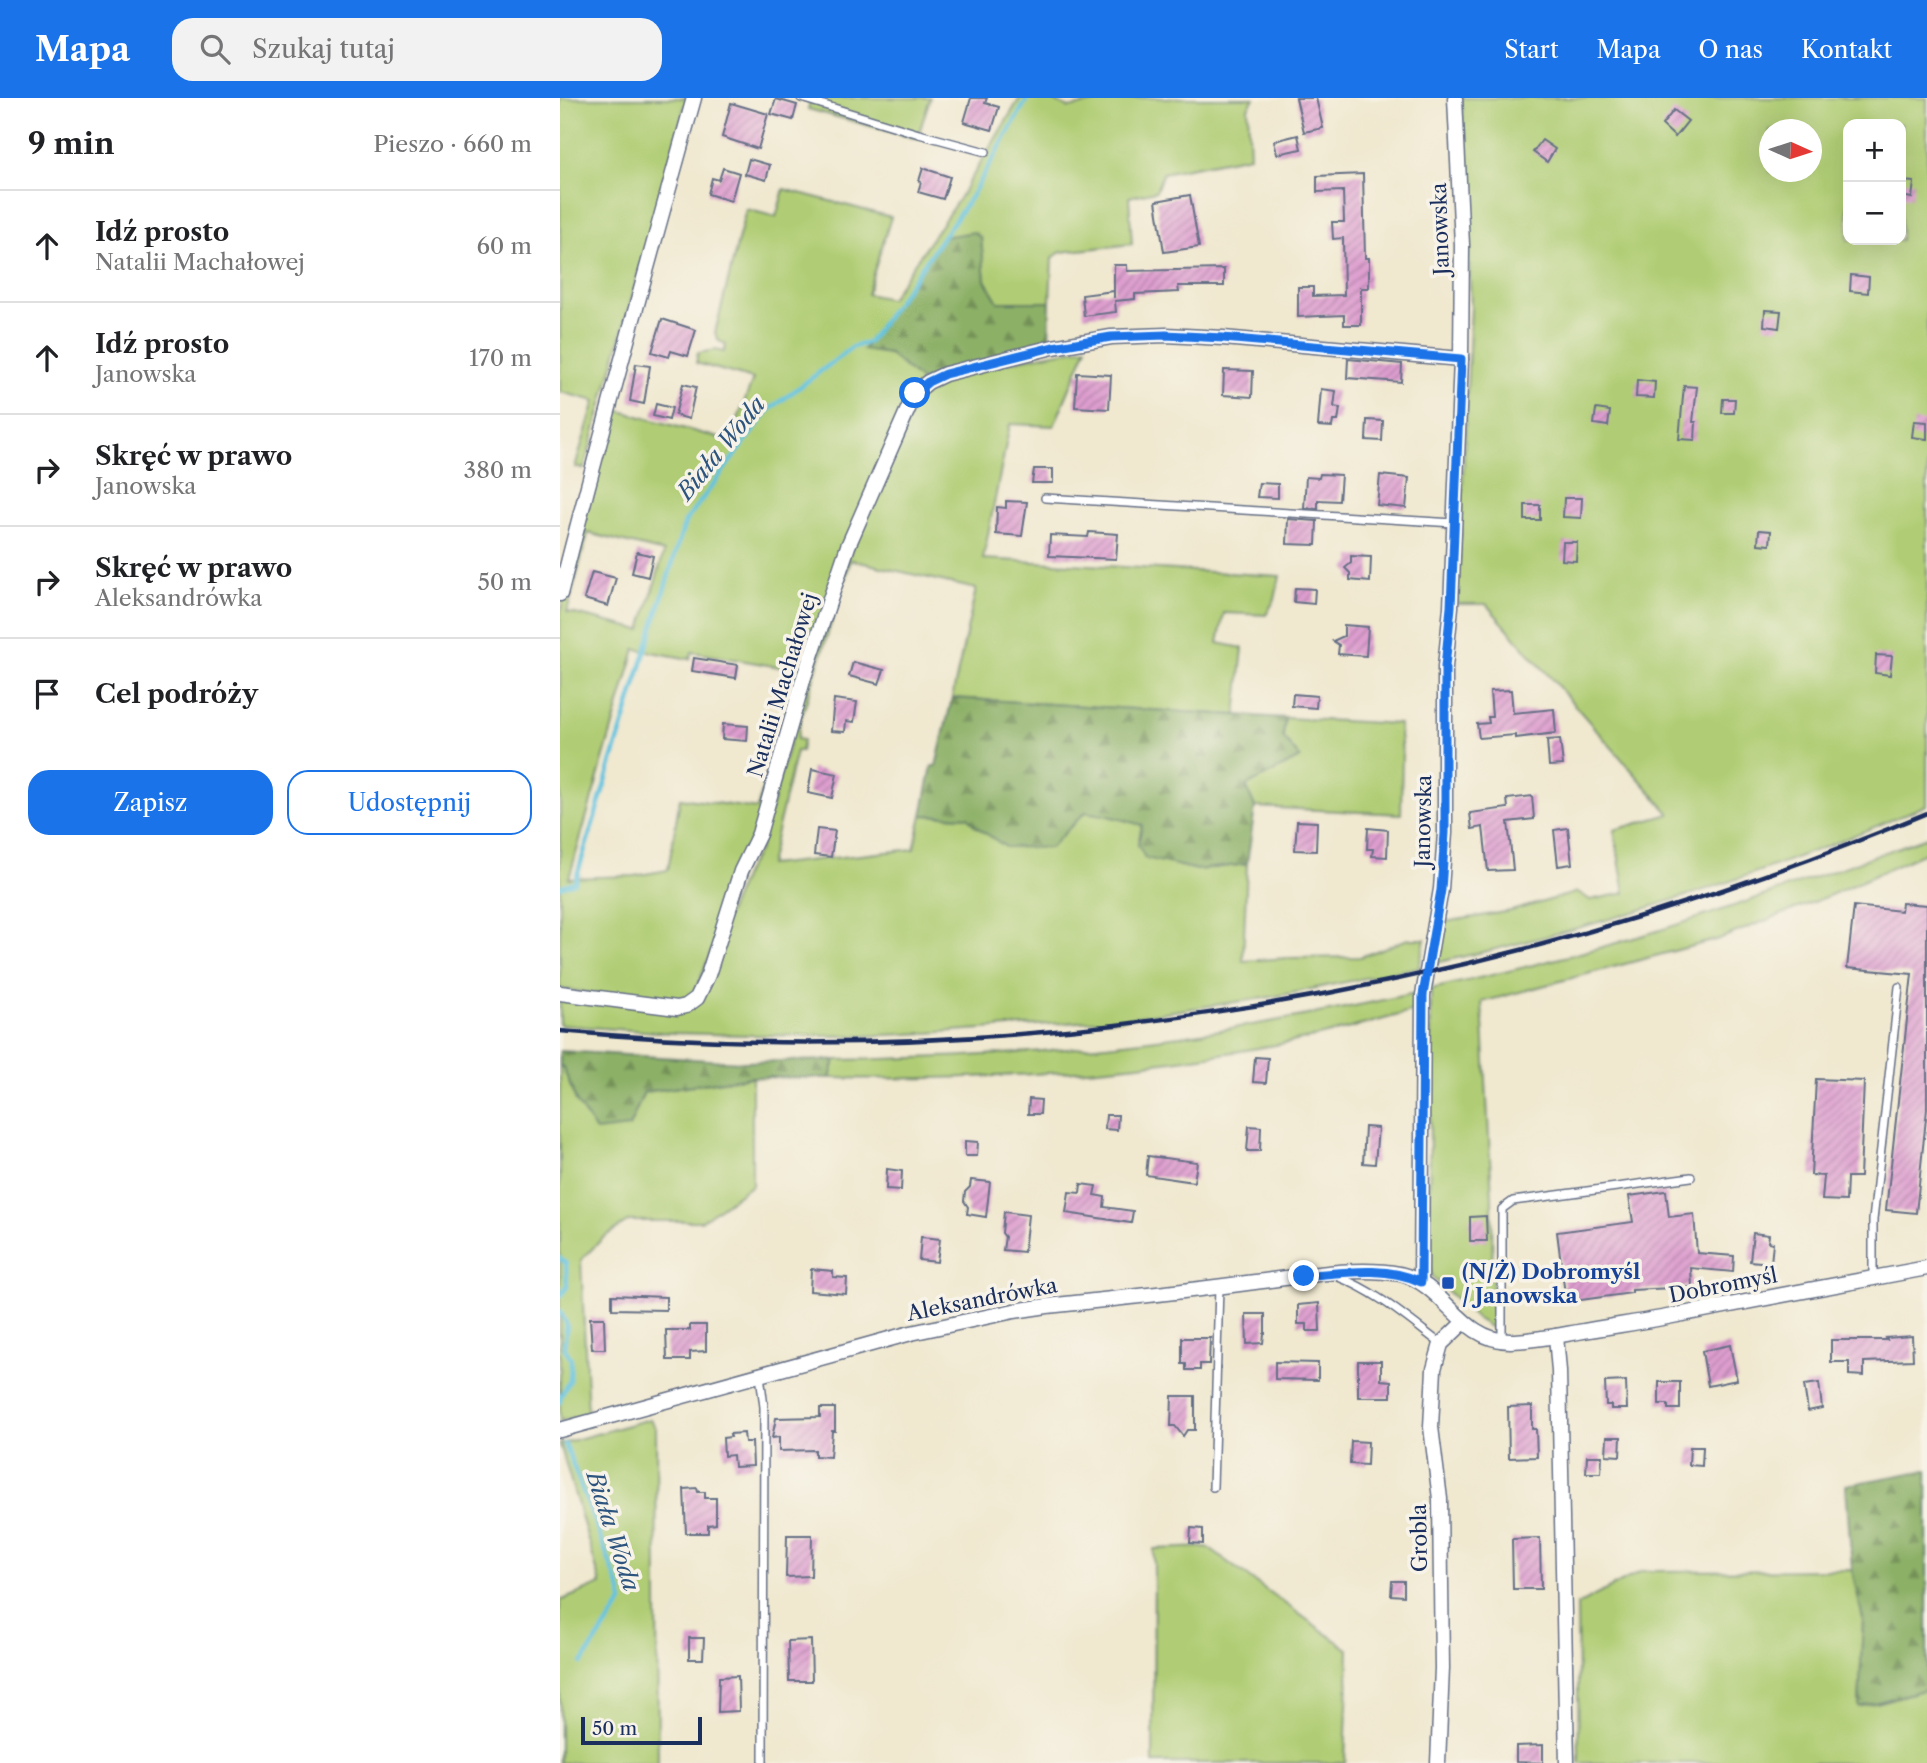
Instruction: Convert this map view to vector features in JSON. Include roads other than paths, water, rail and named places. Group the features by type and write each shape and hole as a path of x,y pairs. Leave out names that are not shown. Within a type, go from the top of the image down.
{"street":[{"path":"560,594 694,98"},
{"name":"Janowska","path":"1421,1282 1423,995 1441,890 1445,833 1445,667 1451,607 1461,359 1462,245 1455,98"},
{"name":"Natalii Machałowej","path":"560,993 677,1008 687,1006 696,998 708,975 741,871 759,834 804,677 848,545 915,393 928,382 945,374 1053,347 1111,337 1166,335 1461,359"},
{"name":"Dobromyśl","path":"1421,1282 1479,1333 1488,1338 1502,1340 1556,1336 1927,1268"},
{"name":"Aleksandrówka","path":"560,1430 911,1333 990,1315 1329,1274 1389,1272 1421,1282"},
{"path":"1441,1345 1464,1322"},
{"path":"1556,1336 1567,1763"},
{"name":"Grobla","path":"1438,1763 1442,1668 1440,1499 1431,1427 1434,1369 1441,1345"}],"lane":[{"path":"801,98 986,152"},
{"path":"1045,498 1454,523"},
{"path":"1873,1278 1873,1220 1899,987"},
{"path":"1502,1340 1502,1209 1513,1201 1691,1177"},
{"path":"1329,1274 1353,1282 1381,1299 1441,1345"},
{"path":"1213,1487 1219,1287"},
{"path":"760,1375 764,1406 764,1763"}],"waterway":[{"name":"Biała Woda","path":"560,887 575,882 685,522 769,410 853,347 869,342 971,197 1028,98"},
{"name":"Biała Woda","path":"560,1258 566,1263 567,1287 560,1296"},
{"name":"Biała Woda","path":"560,1311 567,1325 564,1347 571,1359 570,1380 560,1402"},
{"name":"Biała Woda","path":"565,1444 621,1592 622,1602 582,1663"}],"railway":[{"path":"560,1031 735,1041 909,1040 1083,1028 1257,1006 1428,972 1597,929 1764,876 1927,813"}],"place":[{"name":"(N/Ż) Dobromyśl / Janowska","path":"1448,1283"}]}
